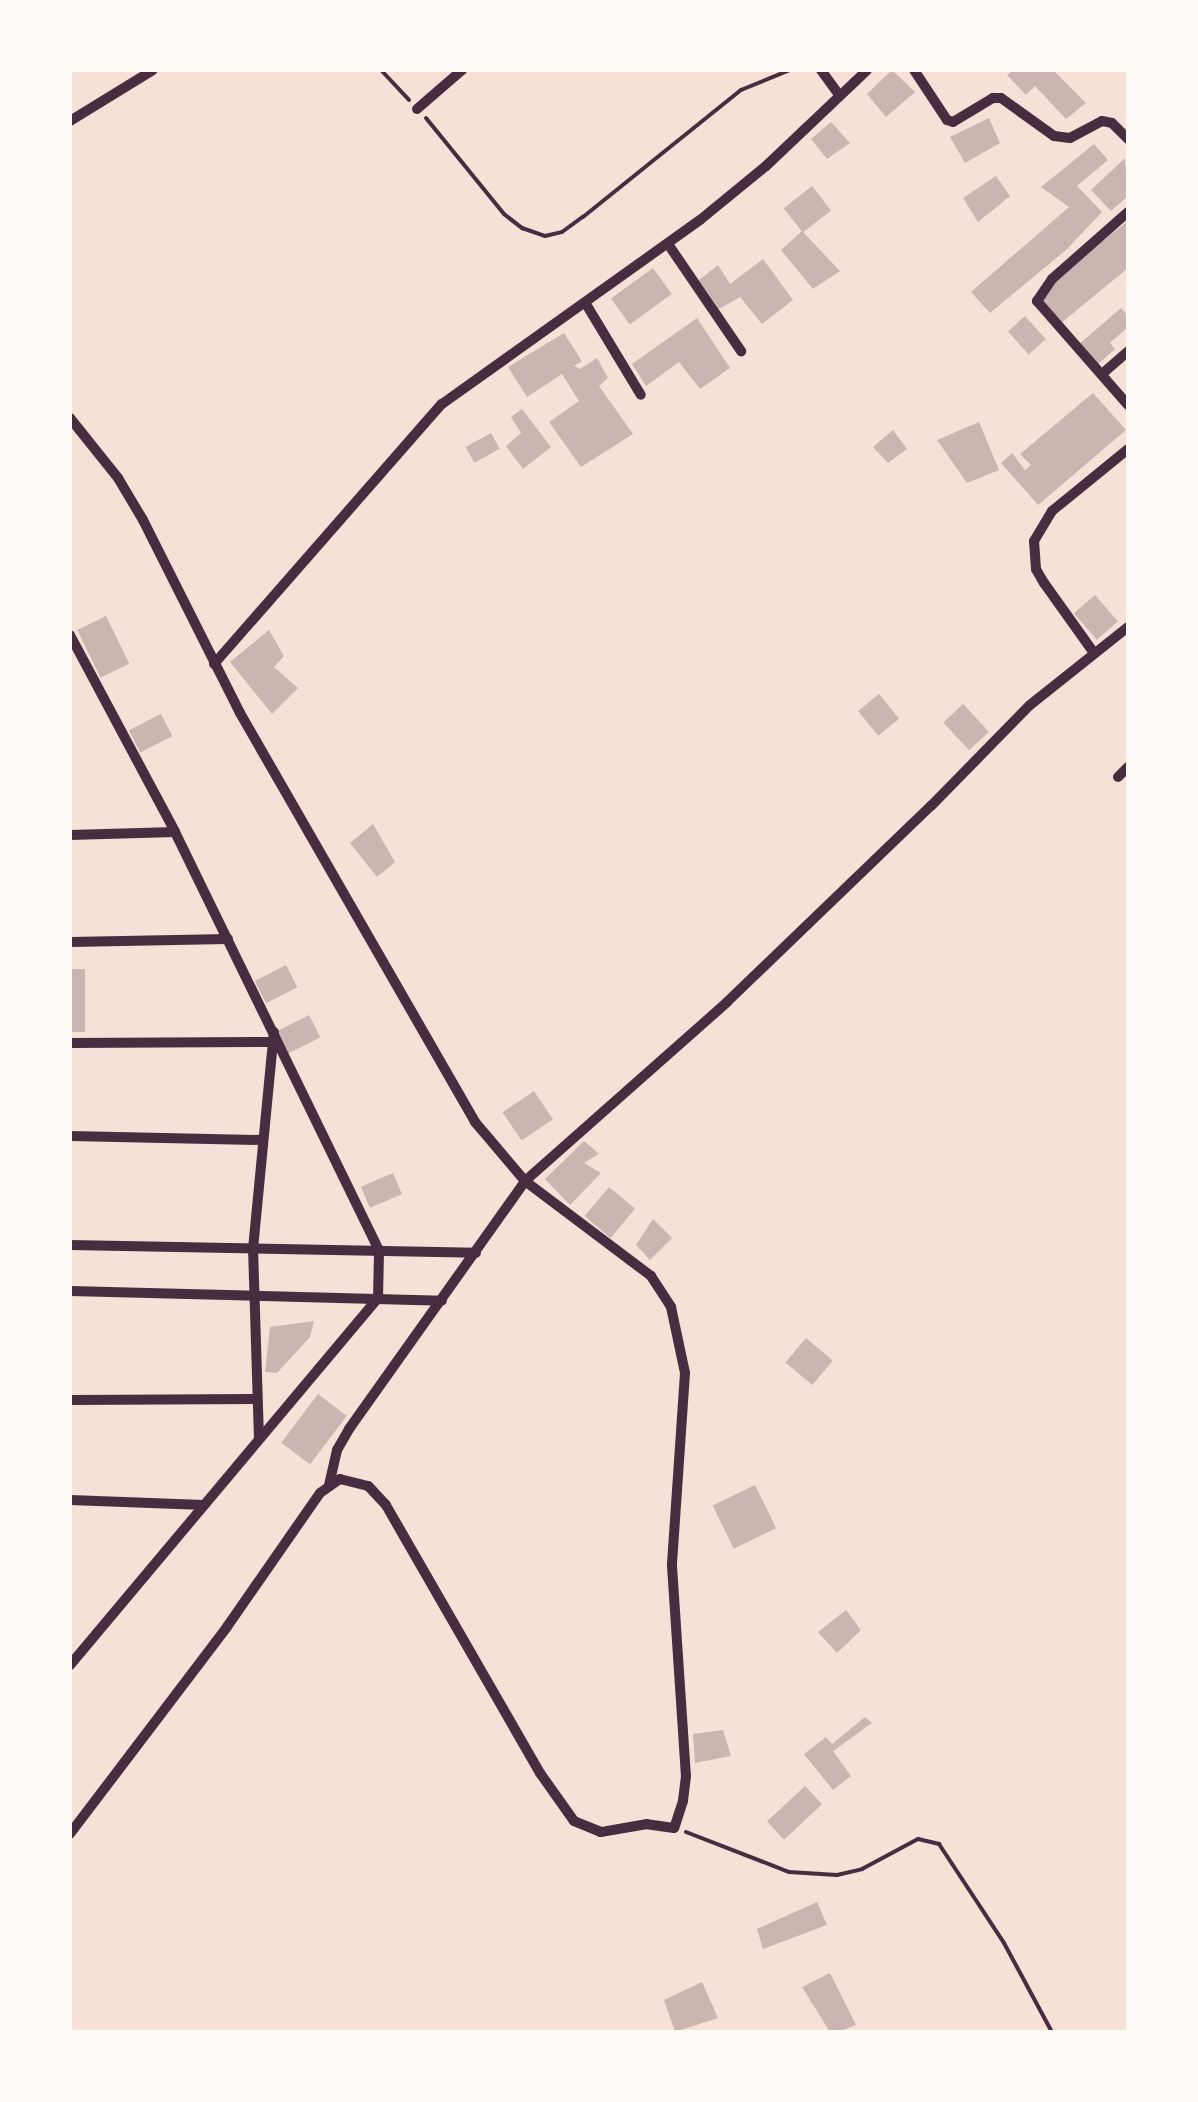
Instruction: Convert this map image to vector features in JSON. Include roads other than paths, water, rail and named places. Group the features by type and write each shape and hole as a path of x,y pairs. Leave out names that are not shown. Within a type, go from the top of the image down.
{"street":[{"path":"70,121 153,70"},
{"path":"417,109 462,70"},
{"path":"821,70 840,96"},
{"path":"214,664 442,404 668,244 766,166 867,70"},
{"path":"914,70 946,120 954,122 993,98 1001,98 1054,136 1070,138 1102,122 1112,124 1128,139"},
{"path":"1128,212 1052,279 1036,301 1128,405"},
{"path":"668,244 742,350"},
{"path":"586,304 642,395"},
{"path":"1102,374 1128,351"},
{"path":"70,418 135,506 214,664 475,1122 525,1181 651,1276 671,1307 682,1348 685,1399 672,1566 686,1776 684,1801 674,1828 646,1824 601,1832 574,1821 540,1773 386,1505 355,1479 340,1479 329,1486 70,1834"},
{"path":"1094,653 1036,569 1034,542 1052,511 1128,449"},
{"path":"329,1486 338,1450 349,1429 525,1181 726,1002 931,806 1030,705 1128,627"},
{"path":"70,634 175,832 379,1251 378,1298 70,1665"},
{"path":"1118,776 1128,766"},
{"path":"70,836 175,832"},
{"path":"70,942 228,939"},
{"path":"70,1043 273,1037"},
{"path":"259,1440 253,1249 273,1037"},
{"path":"70,1136 264,1140"},
{"path":"70,1245 476,1253"},
{"path":"70,1291 442,1300"},
{"path":"70,1400 257,1399"},
{"path":"70,1500 204,1505"}]}
